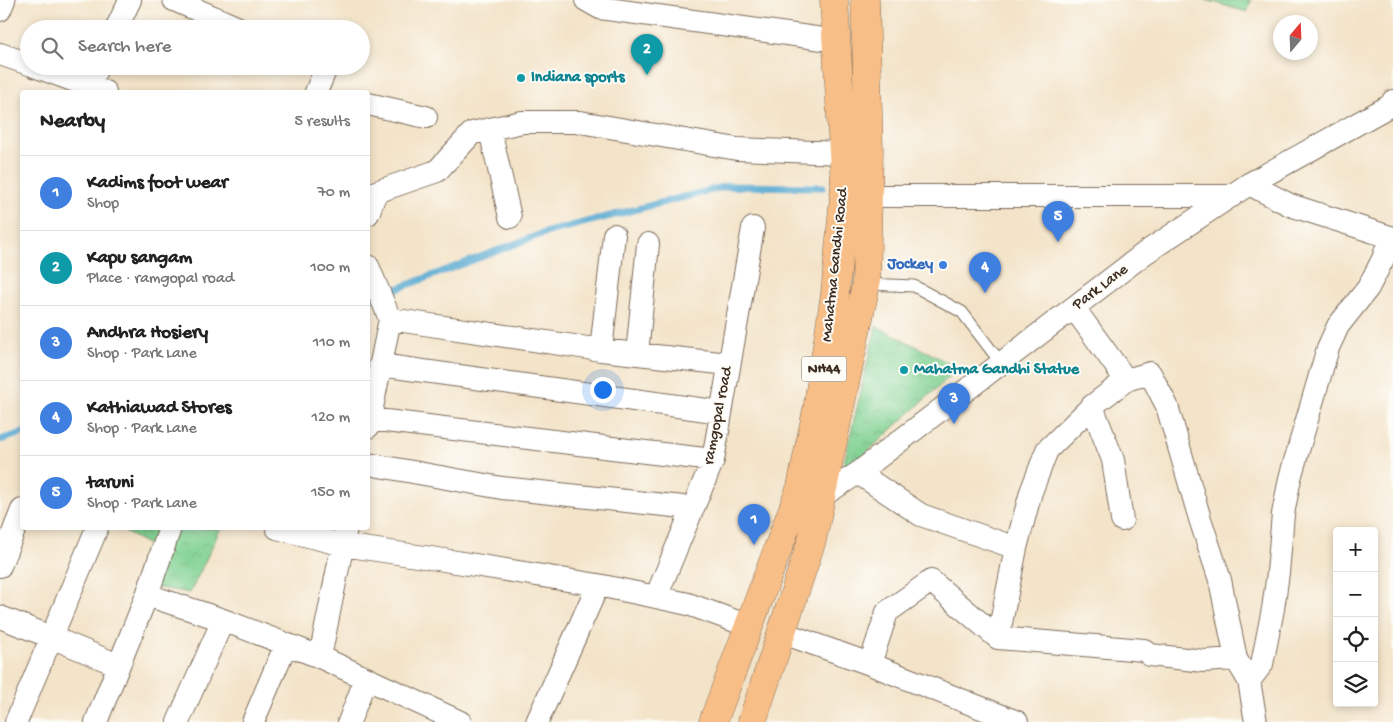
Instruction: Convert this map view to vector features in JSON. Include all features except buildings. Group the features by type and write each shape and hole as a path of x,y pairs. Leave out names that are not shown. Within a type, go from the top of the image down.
{"highway":[{"name":"Mahatma Gandhi Road","path":"713,722 801,487 818,410 835,294 845,185 834,0"},
{"name":"Mahatma Gandhi Road","path":"752,722 783,633 812,540 866,284 868,151 865,0"}],"street":[{"path":"0,10 4,0"},
{"path":"120,20 130,0"},
{"path":"174,0 220,20"},
{"path":"586,0 600,8 837,41"},
{"path":"0,54 20,61"},
{"path":"64,75 94,84"},
{"path":"317,90 324,75"},
{"path":"370,104 426,117"},
{"name":"Park Lane","path":"822,496 858,473 1145,253 1240,190 1392,104"},
{"path":"370,208 376,192 437,171 472,134 522,122 580,122 737,149 842,153"},
{"path":"490,130 510,217"},
{"path":"868,196 1240,190 1392,238 1368,288 1338,326 1328,348 1290,478 1283,514 1278,573 1262,664 1249,681"},
{"name":"ramgopal road","path":"656,597 713,460 753,228"},
{"path":"601,350 614,235"},
{"path":"637,354 648,244"},
{"path":"370,413 388,315 371,272"},
{"path":"1074,308 1126,380"},
{"path":"388,315 601,350 730,364"},
{"path":"380,365 721,412"},
{"path":"998,638 1016,548 1030,492 1047,450 1092,406 1126,380 1150,373 1167,406 1220,580 1236,659 1249,681 1256,722"},
{"path":"1092,406 1113,460 1122,520"},
{"path":"370,423 713,460"},
{"path":"370,464 502,488 693,508"},
{"path":"858,473 921,515 1016,548"},
{"path":"0,566 20,515"},
{"path":"16,722 96,530"},
{"path":"96,722 147,595 169,530"},
{"path":"294,530 344,536 444,560 598,585 656,597 688,604 749,626"},
{"path":"320,657 344,536"},
{"path":"870,664 887,612 931,581 998,638 1144,650 1150,655 1204,661 1236,659"},
{"path":"537,722 598,585"},
{"path":"147,595 223,620 320,657 460,722"},
{"path":"0,617 118,664"},
{"path":"178,722 223,620"},
{"path":"783,633 870,664 1017,722"},
{"path":"253,722 286,644"},
{"path":"349,722 366,678"}],"lane":[{"path":"866,284 914,286 962,312 1001,363"}],"green space":[{"path":"1206,0 1251,0 1247,12"},
{"path":"876,326 959,368 841,476"},
{"path":"126,530 220,530 190,593 147,586 149,545 125,532"}],"waterway":[{"path":"370,299 544,233 727,186 823,187"},
{"path":"0,440 20,434"}],"place":[{"name":"Kapu sangam","path":"647,75"},
{"name":"Indiana sports","path":"521,78"},
{"name":"taruni","path":"1058,242"},
{"name":"Jockey","path":"943,265"},
{"name":"Kathiawad Stores","path":"985,293"},
{"name":"Mahatma Gandhi Statue","path":"904,370"},
{"name":"Andhra Hosiery","path":"954,424"},
{"name":"Kadims foot wear","path":"754,545"}]}
